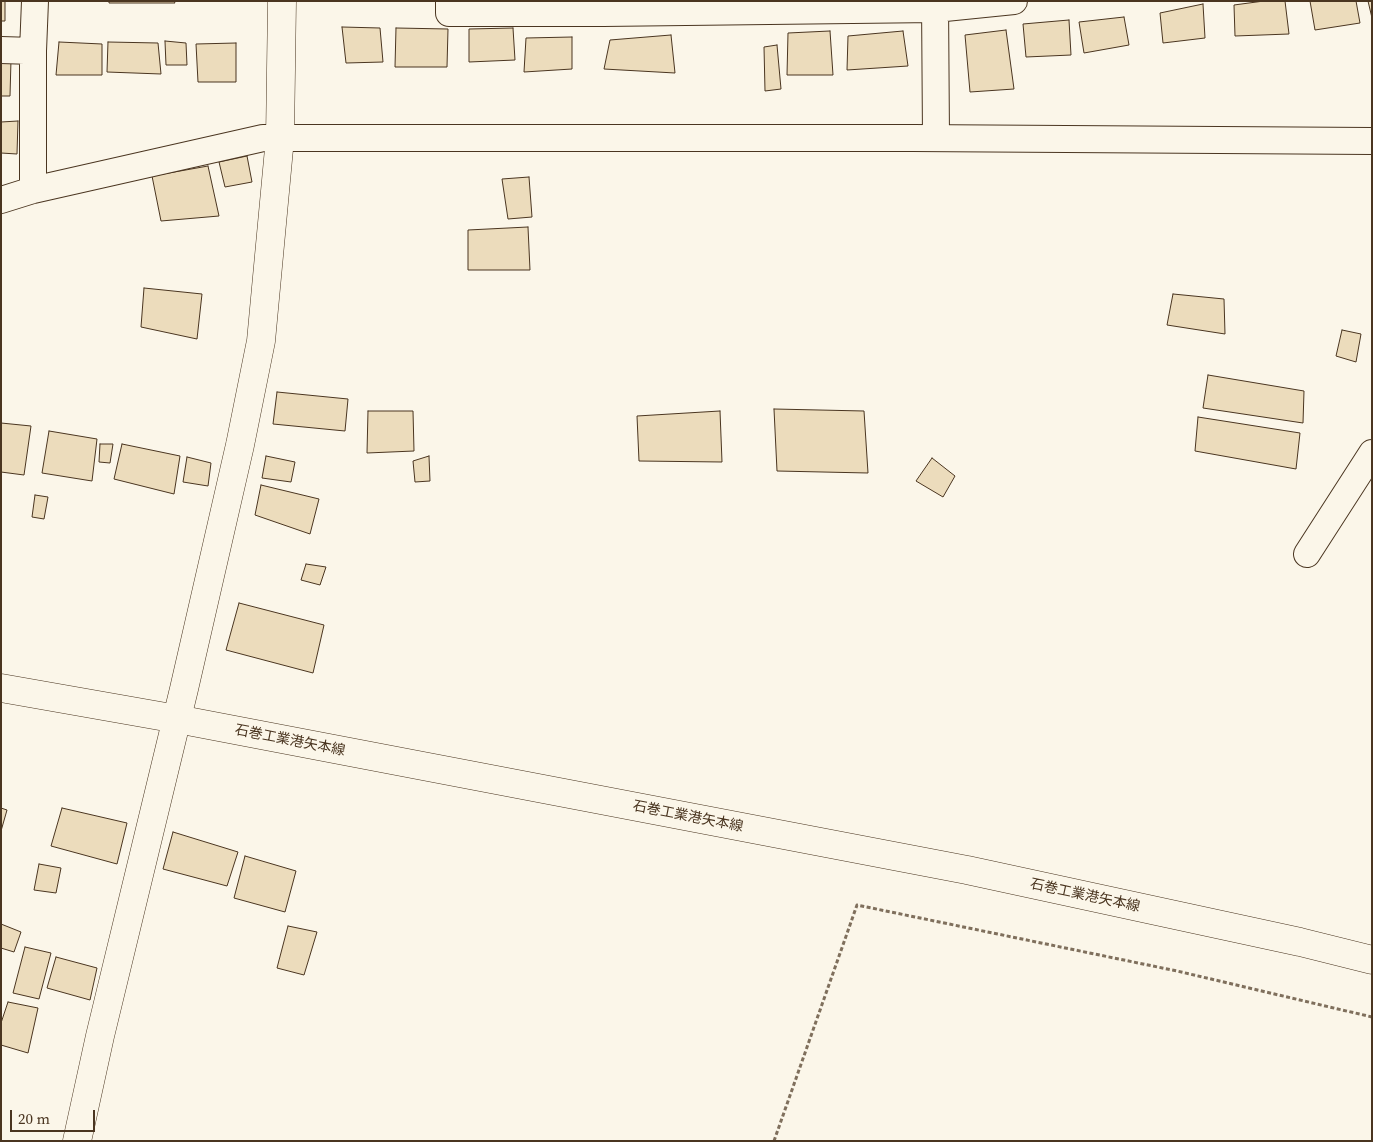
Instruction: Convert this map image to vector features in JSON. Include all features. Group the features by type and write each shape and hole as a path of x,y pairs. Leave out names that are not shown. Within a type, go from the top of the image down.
{"main road":[{"path":"77,1141 102,1026 177,719 240,445 261,341 280,138 282,1"},
{"name":"石巻工業港矢本線","path":"1,688 177,719 967,870 1300,942 1372,960"}],"street":[{"path":"33,190 35,1"},
{"path":"449,1 449,13 603,7 935,5 1014,1"},
{"path":"935,5 936,138"},
{"path":"1,50 34,51"},
{"path":"1,200 33,190 262,138 936,138 1372,141"},
{"path":"1307,554 1372,453"}],"path":[{"path":"774,1141 857,904 1177,971 1372,1017"}],"building":[{"path":"1,1 5,1 5,21 1,21"},
{"path":"109,1 174,1 175,3 109,3"},
{"path":"1264,1 1285,1 1289,34 1235,36 1234,5"},
{"path":"1310,1 1356,1 1360,23 1315,30"},
{"path":"1368,1 1372,1 1372,18"},
{"path":"1203,4 1205,38 1163,43 1160,13"},
{"path":"1124,17 1129,45 1084,53 1079,22"},
{"path":"1069,20 1071,55 1026,57 1023,24"},
{"path":"342,27 380,28 383,62 346,63"},
{"path":"396,28 448,29 447,67 395,67"},
{"path":"513,28 515,60 469,62 469,29"},
{"path":"1006,30 1014,89 970,92 965,35"},
{"path":"830,31 833,75 787,75 788,33"},
{"path":"903,31 908,66 847,70 848,36"},
{"path":"671,35 675,73 604,69 610,40"},
{"path":"572,37 572,69 524,72 526,38"},
{"path":"165,41 186,43 187,65 166,65"},
{"path":"59,42 102,44 102,75 56,75"},
{"path":"108,42 158,43 161,74 107,72"},
{"path":"236,43 236,82 198,82 196,44"},
{"path":"777,45 781,89 765,91 764,47"},
{"path":"1,60 11,60 10,96 1,96"},
{"path":"18,121 17,154 1,153 1,122"},
{"path":"247,156 252,182 225,187 219,162"},
{"path":"208,166 219,216 161,221 152,176"},
{"path":"529,177 532,217 508,219 502,179"},
{"path":"528,227 530,270 468,270 468,230"},
{"path":"144,288 202,294 197,339 141,327"},
{"path":"1173,294 1224,299 1225,334 1167,325"},
{"path":"1342,330 1361,334 1356,362 1336,356"},
{"path":"1208,375 1304,391 1303,423 1203,408"},
{"path":"277,392 348,399 345,431 273,424"},
{"path":"774,409 864,411 868,473 777,471"},
{"path":"368,411 413,411 414,451 367,453"},
{"path":"720,411 722,462 639,461 637,416"},
{"path":"1198,417 1300,433 1296,469 1195,451"},
{"path":"1,423 31,426 24,475 1,472"},
{"path":"49,431 97,439 92,481 42,473"},
{"path":"100,444 113,444 110,463 99,462"},
{"path":"122,444 180,456 174,494 114,479"},
{"path":"266,456 295,462 291,482 262,478"},
{"path":"429,456 430,481 415,482 413,461"},
{"path":"187,457 211,463 208,486 183,482"},
{"path":"932,458 955,476 943,497 916,481"},
{"path":"261,485 319,499 310,534 255,515"},
{"path":"35,495 48,497 44,519 32,517"},
{"path":"306,564 326,567 320,585 301,580"},
{"path":"239,603 324,625 313,673 226,650"},
{"path":"1,808 7,810 1,831"},
{"path":"62,808 127,823 117,864 51,846"},
{"path":"173,832 238,852 227,886 163,869"},
{"path":"245,856 296,871 285,912 234,898"},
{"path":"39,864 61,868 56,893 34,890"},
{"path":"1,924 21,932 14,952 1,948"},
{"path":"288,926 317,932 304,975 277,968"},
{"path":"25,947 51,953 39,999 13,993"},
{"path":"56,957 97,968 90,1000 47,988"},
{"path":"8,1002 38,1008 28,1053 1,1045 1,1023"}]}
